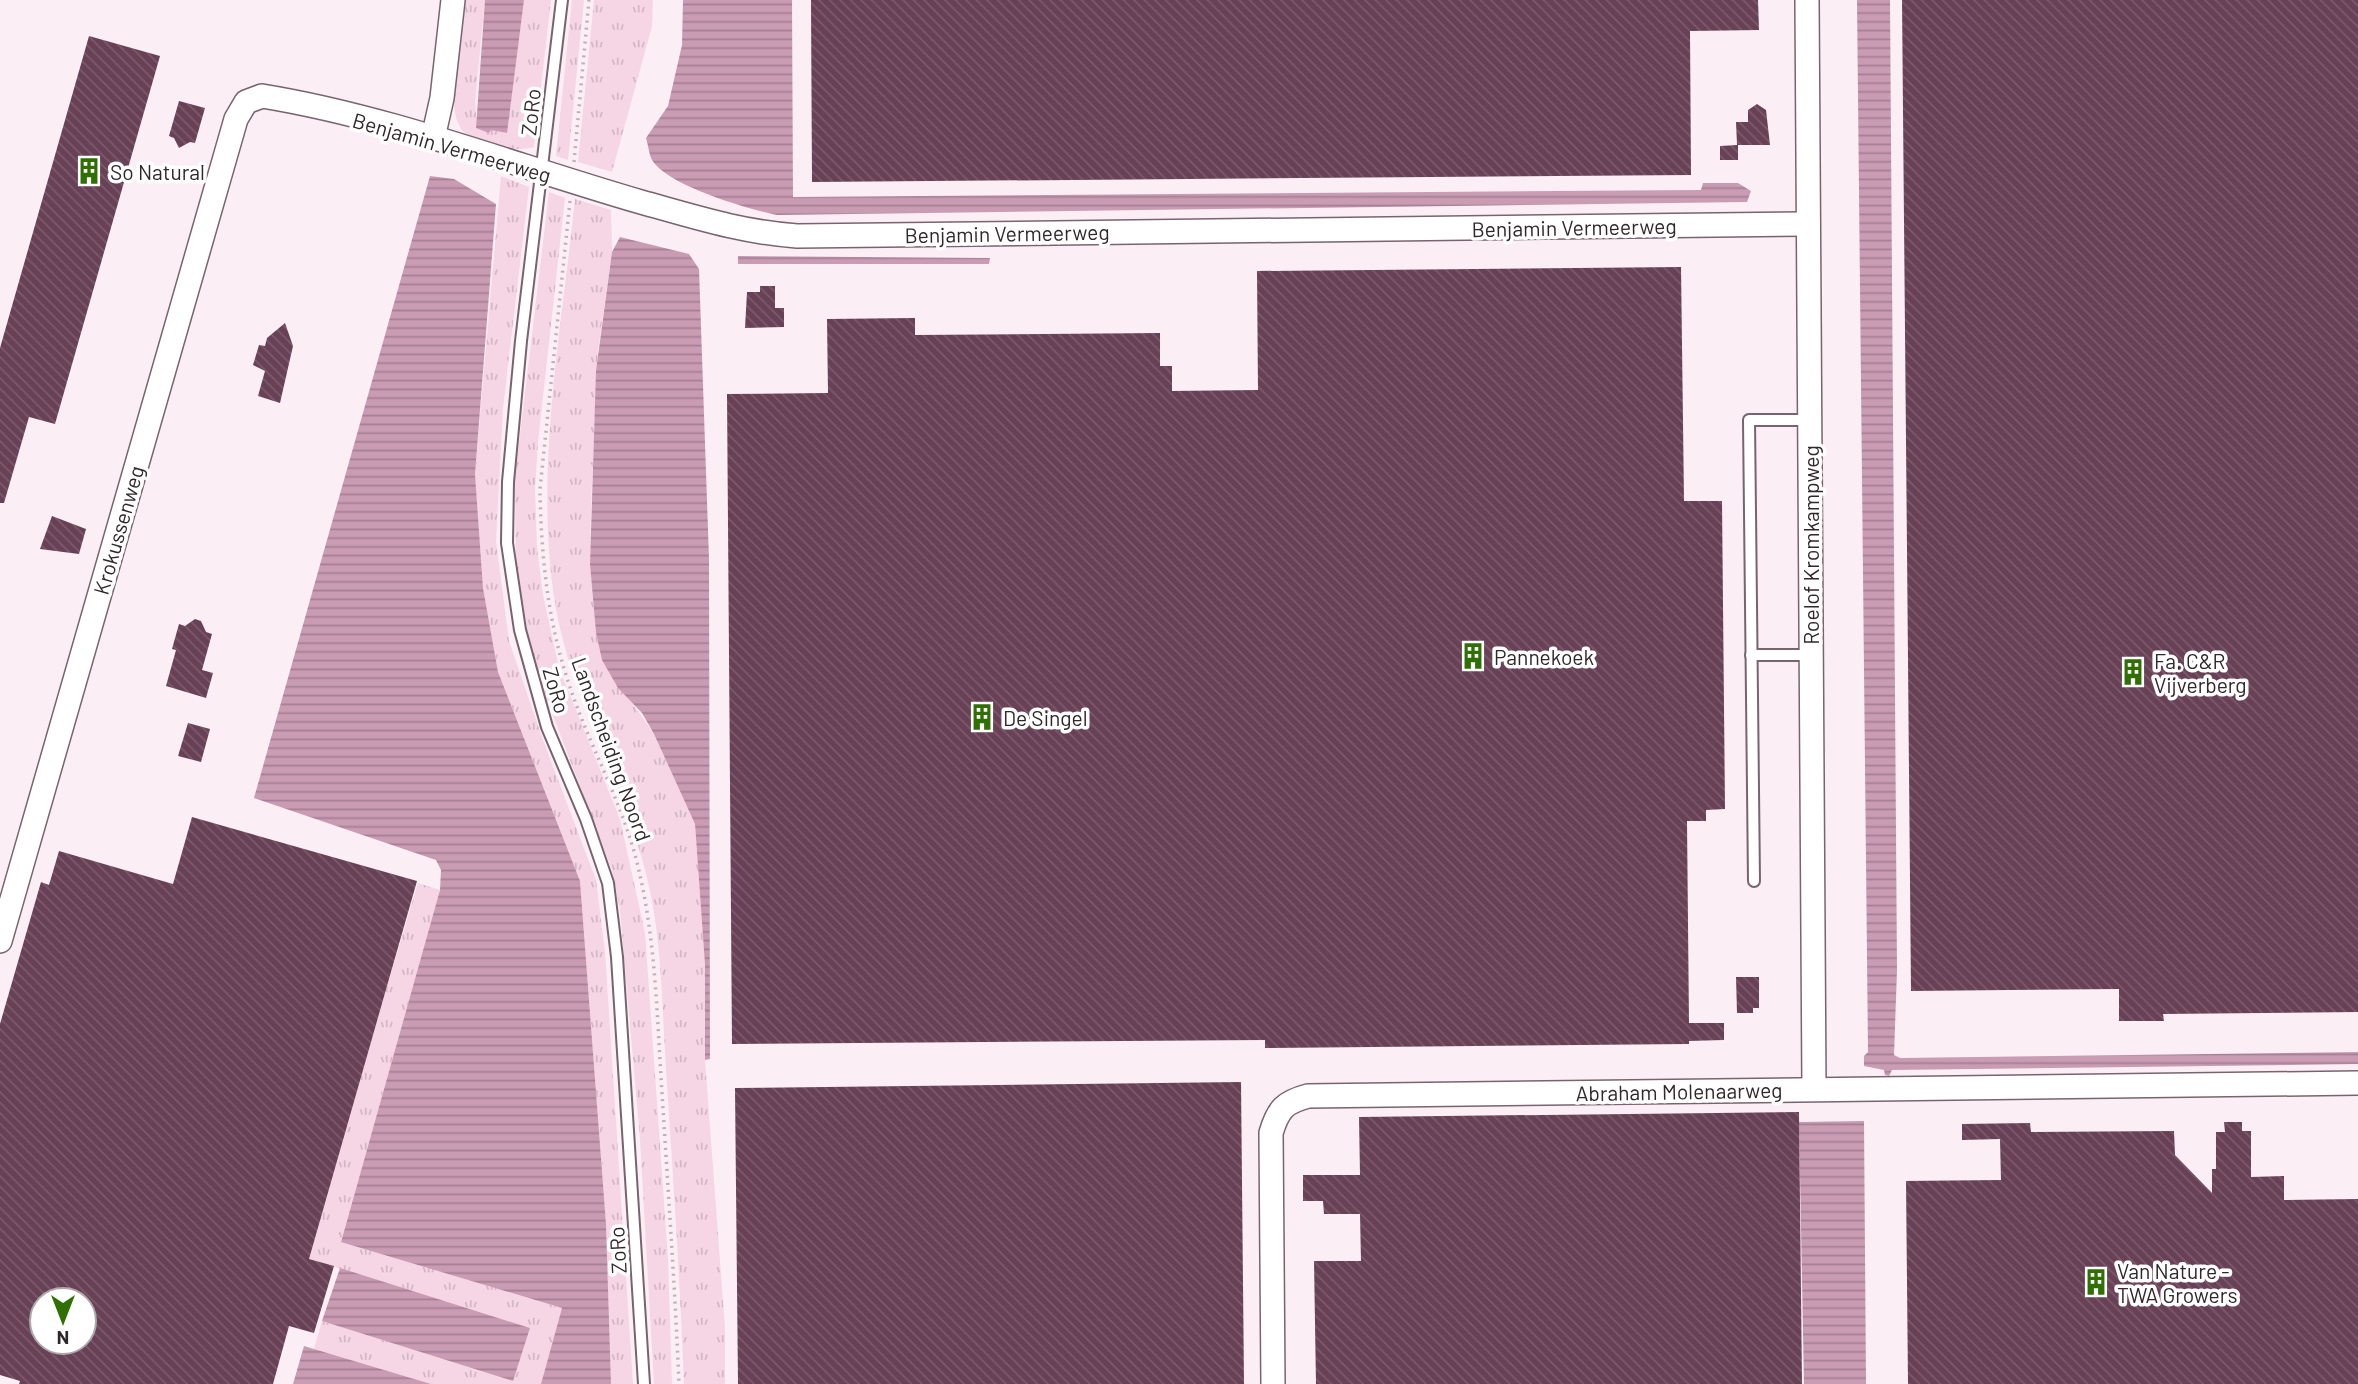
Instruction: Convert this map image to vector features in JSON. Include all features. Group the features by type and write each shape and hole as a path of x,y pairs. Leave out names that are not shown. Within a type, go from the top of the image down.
{"street":[{"path":"433,138 442,98 453,0"},
{"name":"Roelof Kromkampweg","path":"1807,0 1814,1089"},
{"name":"Benjamin Vermeerweg","path":"236,119 246,102 262,96 433,138 572,182 751,232 797,236 1808,224"},
{"name":"Krokussenweg","path":"0,941 236,119"},
{"name":"Abraham Molenaarweg","path":"1273,1384 1271,1133 1277,1112 1290,1101 1326,1094 2358,1083"}],"lane":[{"name":"ZoRo","path":"562,0 514,415 507,544 520,630 547,727 586,819 608,883 617,957 644,1384"},
{"path":"1754,881 1749,420 1809,420"},
{"path":"1751,655 1811,656"}],"path":[{"name":"Landscheiding Noord","path":"589,0 541,477 541,534 548,592 567,680 623,814 639,871 650,931 674,1256 679,1384"}],"green space":[{"path":"463,0 485,0 475,101 477,124 506,133 524,0 551,0 534,147 515,149 473,139 462,130 456,118 453,86"},
{"path":"572,0 584,0 568,160 556,156"},
{"path":"594,0 653,0 652,26 612,172 578,162"},
{"path":"501,176 529,187 503,408 496,541 509,641 596,880 605,952 633,1384 611,1384 606,1224 580,881 498,672 483,588 475,474"},
{"path":"549,192 565,198 538,442 535,489 537,547 543,595 559,668 620,819 645,933 668,1259 672,1384 654,1384 640,1139 620,910 612,870 534,666 516,583 515,477"},
{"path":"575,199 611,210 612,252 598,350 591,504 590,564 596,633 602,660 654,734 695,824 705,965 705,1060 725,1328 725,1384 684,1384 662,994 655,919 639,848 575,679 564,644 553,591 548,537 550,422"},
{"path":"418,883 440,890 341,1241 562,1308 541,1384 431,1384 314,1349 322,1321 513,1380 530,1328 306,1258"}],"shaded area":[{"path":"485,0 524,0 507,133 491,130 489,133 476,128"},
{"path":"683,0 792,0 793,197 1701,190 1703,183 1738,183 1751,191 1747,202 777,215 747,208 691,187 661,170 652,160 646,138 668,106 682,45"},
{"path":"1857,0 1890,0 1897,970 1894,1055 1900,1058 2358,1052 2358,1064 1892,1070 1889,1076 1885,1075 1884,1070 1864,1066 1864,1056 1868,1052"},
{"path":"430,176 454,179 496,204 475,474 483,588 498,672 580,881 606,1224 611,1384 541,1384 562,1308 341,1242 440,890 441,870 436,860 254,798"},
{"path":"620,237 689,254 699,269 709,559 710,1059 705,1060 705,965 695,824 654,734 642,713 618,688 602,660 596,633 590,564 596,371 612,252"},
{"path":"738,256 990,258 989,264 738,264"},
{"path":"1864,1121 1866,1384 1804,1384 1799,1122"},
{"path":"340,1268 530,1328 513,1381 322,1321"},
{"path":"304,1346 314,1349 431,1384 293,1384"}],"building":[{"path":"811,0 1758,0 1759,30 1690,31 1691,175 812,182"},
{"name":"Fa. C&R Vijverberg","path":"1902,0 2358,0 2358,1012 2163,1014 2164,1021 2119,1021 2119,989 1911,991"},
{"path":"89,36 160,56 55,424 29,417 4,503 0,503 0,348"},
{"path":"179,101 205,108 195,143 190,142 179,148 174,138 169,136"},
{"path":"1757,104 1766,110 1770,145 1738,145 1738,160 1720,160 1720,146 1737,145 1736,122 1748,122 1748,110"},
{"path":"1681,267 1684,501 1722,501 1725,809 1706,810 1706,821 1687,821 1689,1023 1724,1023 1724,1040 1689,1041 1689,1044 1265,1048 1265,1040 732,1044 727,394 828,393 827,319 915,318 915,335 1160,333 1160,366 1172,366 1172,391 1258,390 1257,271"},
{"path":"760,286 775,286 775,308 784,308 784,327 745,328 747,292 760,292"},
{"path":"285,323 293,346 280,403 258,396 265,371 253,365 259,345 265,346 267,338"},
{"path":"52,516 86,529 79,554 40,549"},
{"path":"195,619 201,621 206,632 212,634 202,670 213,673 206,698 166,686 176,650 172,649 179,624 185,626"},
{"path":"188,723 210,729 201,762 178,756"},
{"path":"192,817 417,881 309,1259 334,1266 314,1333 289,1326 273,1384 19,1384 20,1381 0,1375 0,1024 41,882 49,885 59,851 173,884"},
{"path":"1736,977 1759,977 1759,1008 1753,1008 1753,1013 1737,1013"},
{"path":"1241,1082 1244,1384 738,1384 735,1088"},
{"path":"1799,1112 1802,1384 1316,1384 1314,1261 1361,1261 1360,1214 1324,1214 1323,1201 1303,1201 1303,1175 1360,1175 1359,1117"},
{"name":"Van Nature - TWA Growers","path":"2224,1122 2242,1122 2242,1131 2251,1131 2251,1177 2284,1176 2284,1200 2358,1199 2358,1384 1908,1384 1906,1181 2001,1180 2000,1139 1962,1140 1962,1124 2030,1123 2031,1132 2174,1131 2175,1155 2212,1193 2212,1169 2216,1169 2216,1132 2225,1132"}],"place":[{"name":"So Natural","path":"89,171"},
{"name":"Pannekoek","path":"1473,656"},
{"name":"Fa. C&R Vijverberg","path":"2133,672"},
{"name":"De Singel","path":"982,717"},
{"name":"Van Nature - TWA Growers","path":"2096,1282"}]}
